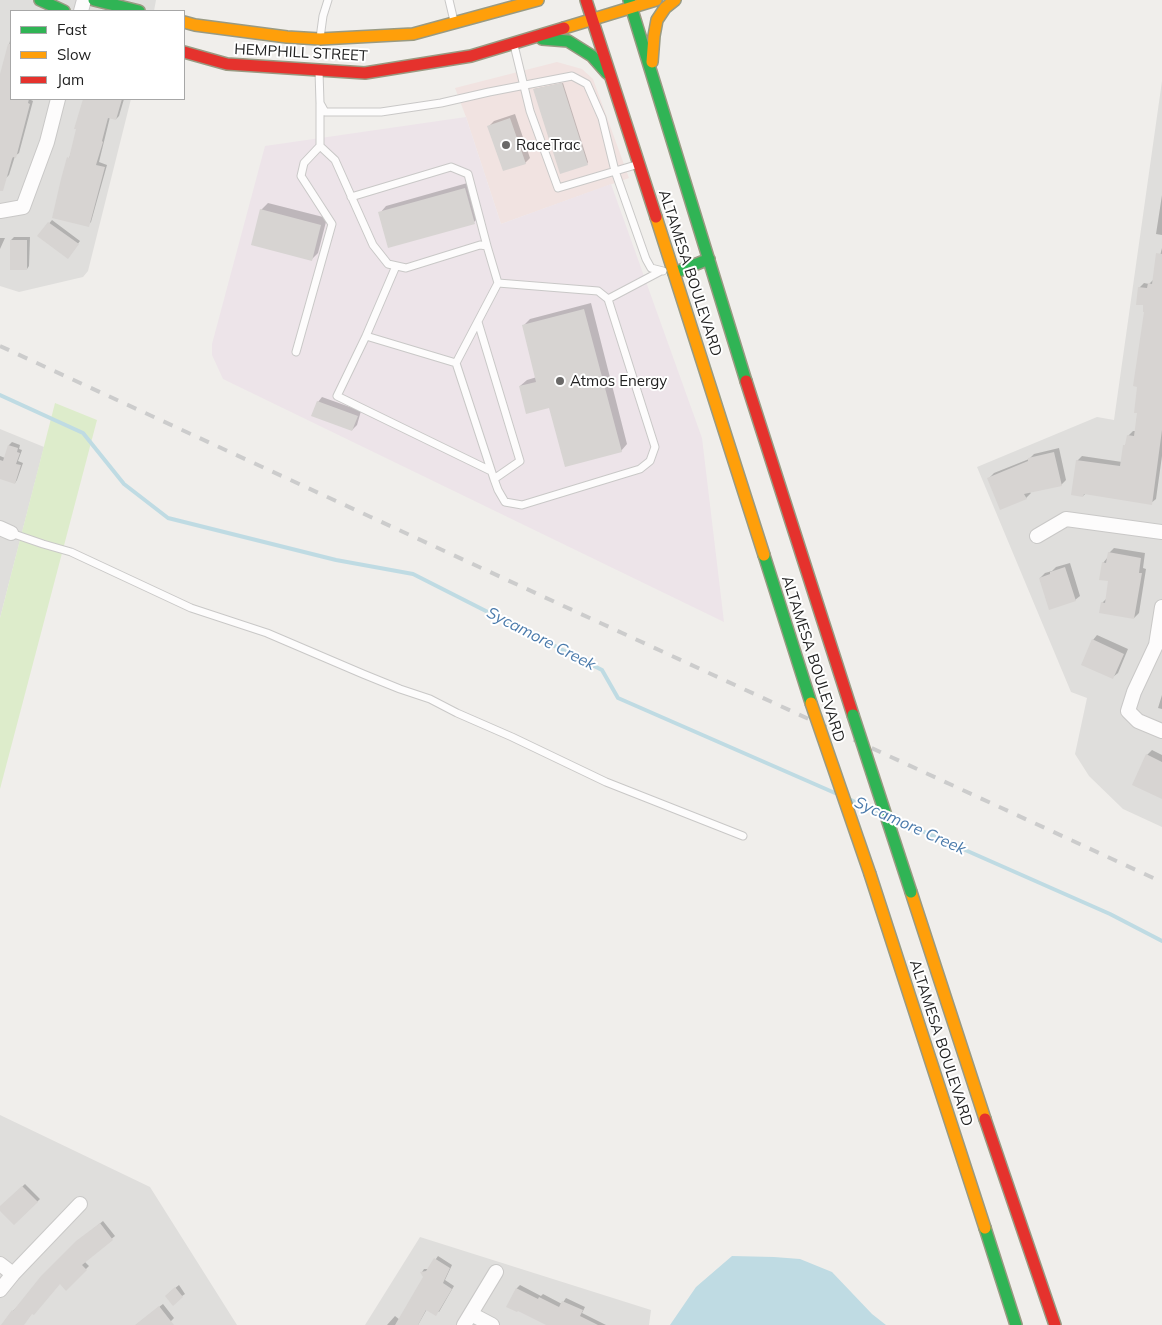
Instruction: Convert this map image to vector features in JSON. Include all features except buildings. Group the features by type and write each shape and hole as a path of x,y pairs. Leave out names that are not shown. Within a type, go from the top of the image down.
{"main road":[{"path":"40,0 62,10"},
{"path":"94,0 136,10"},
{"name":"ALTAMESA BOULEVARD","path":"586,0 811,703 870,874 1016,1325"},
{"name":"HEMPHILL STREET","path":"185,52 227,64 365,74 471,56 592,20 630,4 656,0"},
{"path":"652,74 654,36 657,20 665,8 675,0"},
{"name":"HEMPHILL STREET","path":"185,22 286,37 319,47 413,34 534,1"},
{"name":"ALTAMESA BOULEVARD","path":"630,4 756,412 853,715 983,1115 1055,1325"},
{"path":"533,38 568,41 592,56 611,76"},
{"path":"319,47 319,71"},
{"path":"674,273 709,259"}],"street":[{"path":"0,211 23,207 48,142 58,100"},
{"path":"1037,536 1066,519 1162,532"},
{"path":"1162,607 1156,645 1134,692 1128,711 1138,721 1162,731"},
{"path":"0,1290 80,1204"},
{"path":"0,1264 13,1274"},
{"path":"492,1325 468,1320 496,1272"}],"lane":[{"path":"319,47 323,16 328,0"},
{"path":"449,0 455,22"},
{"path":"513,43 530,111 558,188 639,164"},
{"path":"296,352 332,224 301,176 304,163 320,146 319,71"},
{"path":"320,103 325,112 381,112 441,103 572,76 587,84 602,118 615,171 646,260 651,268 674,273"},
{"path":"320,146 336,160 373,245 388,264 406,268 480,245 487,246"},
{"path":"351,196 451,167 468,174 498,282 456,363 491,471 505,502 522,505 640,469 650,461 655,447 608,299 598,291 498,282"},
{"path":"396,266 366,336 337,396 491,471"},
{"path":"608,299 661,271"},
{"path":"478,322 520,461 494,479"},
{"path":"366,336 456,363"},
{"path":"6,531 71,552 191,608 267,633 362,674 430,699 606,782 743,836"}],"shaded area":[{"path":"0,0 156,0 154,10 10,10 10,100 131,100 88,271 83,277 19,292 0,286"},
{"path":"557,62 582,69 593,79 629,178 501,224 455,88"},
{"path":"1162,81 1162,827 1123,809 1089,776 1075,754 1087,698 1071,692 977,467 1097,417 1114,420"},
{"path":"466,117 501,224 611,184 702,438 724,622 223,379 212,355 212,344 265,146"},
{"path":"0,429 44,447 0,618"},
{"path":"0,1115 150,1187 237,1325 0,1325"},
{"path":"420,1237 651,1310 649,1325 365,1325"}],"green space":[{"path":"55,403 97,420 0,789 0,618"}],"water":[{"path":"732,1256 800,1259 832,1272 872,1314 886,1325 670,1325 696,1287"}],"waterway":[{"name":"Sycamore Creek","path":"0,395 83,433 124,484 168,518 336,560 413,574 602,670 618,698 835,793"},
{"name":"Sycamore Creek","path":"851,800 879,813"},
{"name":"Sycamore Creek","path":"895,819 1110,914 1162,941"}],"railway":[{"path":"0,346 1162,882"}],"traffic: fast":[{"path":"40,0 62,10"},
{"path":"94,0 135,10"},
{"path":"629,0 746,381"},
{"path":"542,39 568,41 592,56 607,73"},
{"path":"674,273 709,259"},
{"path":"764,555 811,703"},
{"path":"853,715 911,892"},
{"path":"985,1228 1016,1325"}],"traffic: slow":[{"path":"185,22 287,37 320,39 413,34 538,0"},
{"path":"564,28 656,0"},
{"path":"652,62 657,20 665,8 675,0"},
{"path":"656,217 764,555"},
{"path":"811,703 870,874"},
{"path":"870,874 985,1228"},
{"path":"911,892 985,1119"}],"traffic: jam":[{"path":"586,0 656,217"},
{"path":"185,52 227,64 365,73 471,56 564,28"},
{"path":"746,381 853,715"},
{"path":"985,1119 1055,1325"}],"place":[{"name":"RaceTrac","path":"506,145"},
{"name":"Atmos Energy","path":"560,381"}]}
